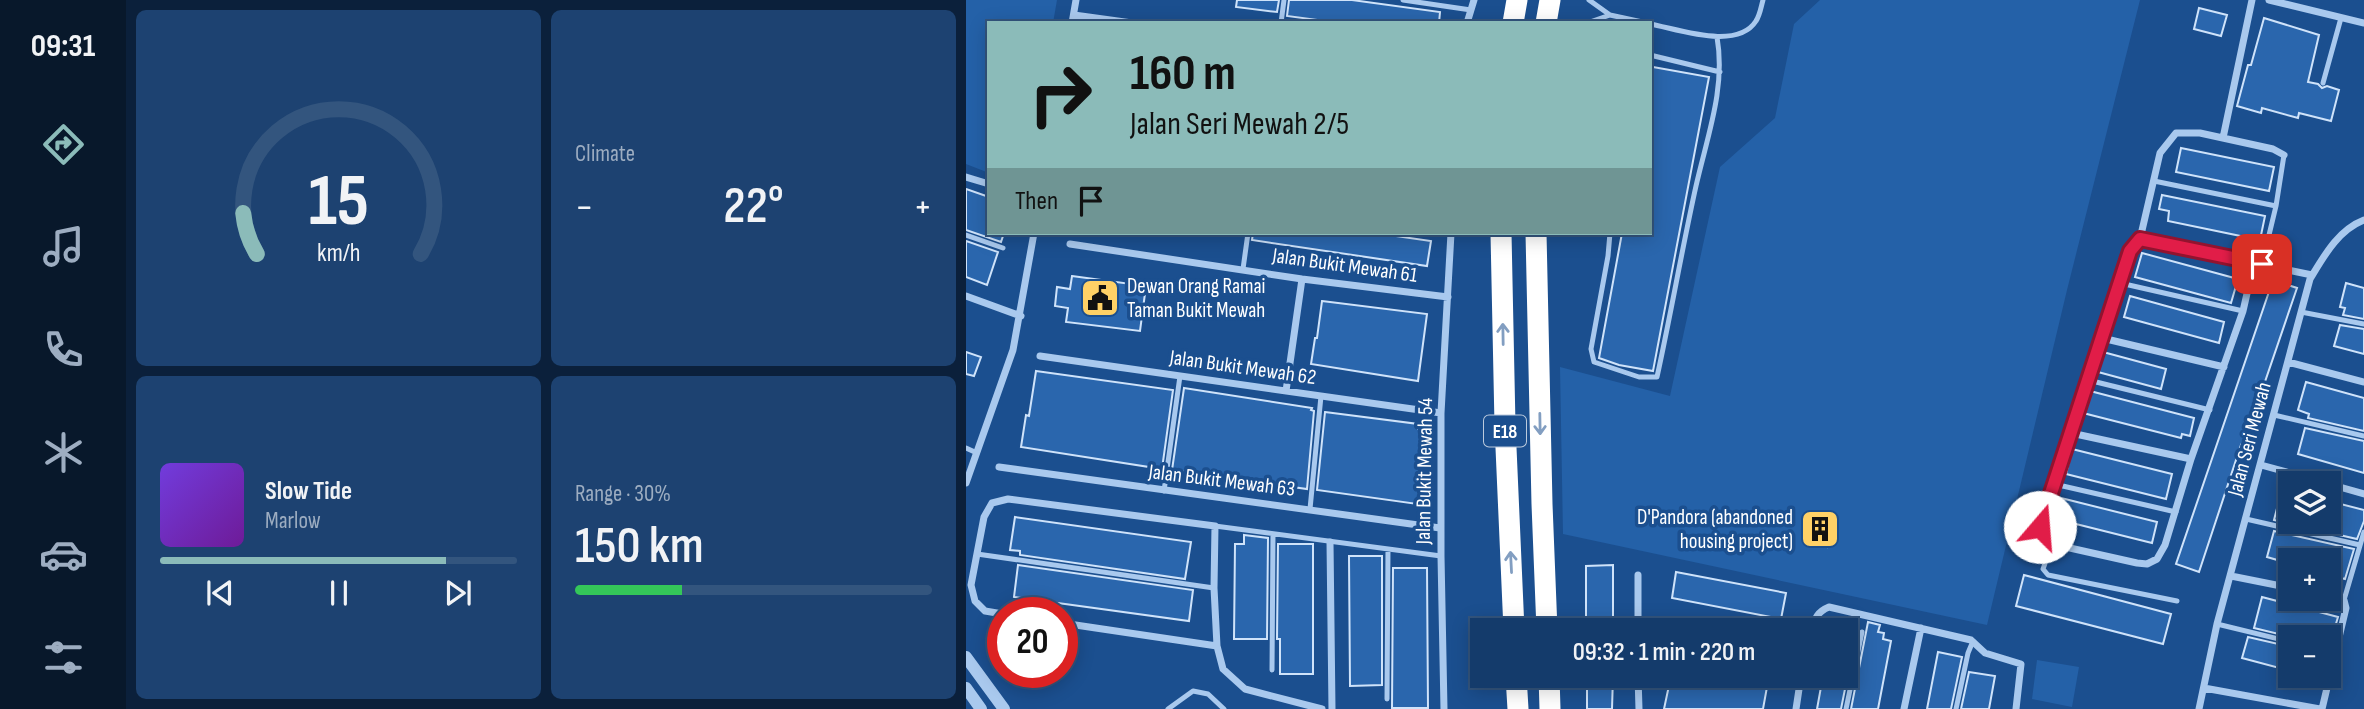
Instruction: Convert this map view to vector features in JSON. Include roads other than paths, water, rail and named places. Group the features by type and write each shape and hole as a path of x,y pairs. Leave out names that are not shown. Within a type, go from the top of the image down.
{"highway":[{"path":"1513,21 1517,0"},
{"path":"1546,21 1550,0"},
{"name":"E18","path":"1501,235 1505,425 1513,618"},
{"name":"E18","path":"1536,235 1547,618"},
{"path":"1517,688 1518,709"},
{"path":"1549,688 1550,709"}],"street":[{"path":"1076,0 1073,19 1102,21"},
{"path":"1468,21 1474,0"},
{"path":"2223,138 2252,0"},
{"path":"2269,0 2364,23"},
{"path":"2130,251 2140,239 2160,153 2176,133 2200,133 2273,149 2284,155"},
{"path":"966,177 987,183"},
{"name":"Jalan Seri Mewah","path":"2199,709 2217,624 2312,275 2332,244 2364,219"},
{"path":"966,483 1002,384 1021,316 1034,235"},
{"name":"Jalan Bukit Mewah 54","path":"1444,709 1440,528 1441,413 1451,235"},
{"path":"2140,239 2312,275"},
{"name":"Jalan Bukit Mewah 61","path":"1070,244 1302,279 1448,297"},
{"path":"2040,527 2052,544 2137,563 2147,564 2157,559 2165,545 2258,263"},
{"path":"1286,391 1302,279"},
{"path":"966,296 1021,316"},
{"path":"2102,338 2224,367"},
{"name":"Jalan Bukit Mewah 62","path":"1040,356 1441,413"},
{"path":"2288,362 2364,382"},
{"path":"2071,433 2192,459"},
{"path":"2261,465 2283,471"},
{"name":"Jalan Bukit Mewah 63","path":"999,467 1440,528"},
{"path":"2341,487 2364,494"},
{"path":"987,611 975,601 971,585 984,517 992,503 1008,499 1215,526 1217,646 1223,669 1245,690 1322,709"},
{"path":"1330,542 1332,709"},
{"path":"1638,575 1638,618"},
{"path":"2231,576 2278,585"},
{"path":"2341,599 2344,600 2346,608 2341,625"},
{"path":"1815,618 1820,611 1829,607 1973,641 1985,653 2018,663 2022,667 2016,709"},
{"path":"1078,625 1217,646"},
{"path":"1904,709 1921,628"},
{"path":"966,657 1004,709"},
{"path":"966,688 981,709"},
{"path":"1638,688 1639,709"},
{"path":"1796,709 1799,688"},
{"path":"2204,688 2321,709 2325,688"}],"lane":[{"path":"1281,21 1284,0"},
{"path":"1403,0 1471,10"},
{"path":"1590,0 1610,15 1638,21"},
{"path":"1652,24 1717,37 1736,35 1755,23 1763,0"},
{"path":"1593,21 1610,15"},
{"path":"2323,83 2341,19"},
{"path":"1610,235 1591,349 1594,362 1639,377 1657,377 1717,99 1721,61 1717,37"},
{"path":"1652,55 1720,72"},
{"path":"2258,263 2276,206 2284,155"},
{"path":"2154,181 2276,206"},
{"path":"966,235 1003,248"},
{"path":"1243,269 1248,235"},
{"path":"2040,527 2130,251"},
{"path":"2120,283 2243,311"},
{"path":"2301,312 2364,324"},
{"path":"1164,491 1180,376"},
{"path":"2088,380 2210,410"},
{"path":"1310,509 1321,396"},
{"path":"2274,415 2364,436"},
{"path":"966,447 977,453"},
{"path":"2054,484 2176,512"},
{"path":"2246,519 2360,545"},
{"path":"1215,526 1441,556"},
{"path":"2344,600 2364,532"},
{"path":"1272,670 1273,534"},
{"path":"2052,544 2043,569 2048,575 2177,601"},
{"path":"1387,699 1388,550"},
{"path":"976,554 1214,587"},
{"path":"2217,624 2278,639"},
{"path":"1846,709 1861,632"},
{"path":"1956,709 1973,641"},
{"path":"1168,709 1193,691 1208,694 1224,709"}],"place":[{"name":"Dewan Orang Ramai Taman Bukit Mewah","path":"1100,298"},
{"name":"D'Pandora (abandoned housing project)","path":"1820,529"}]}
